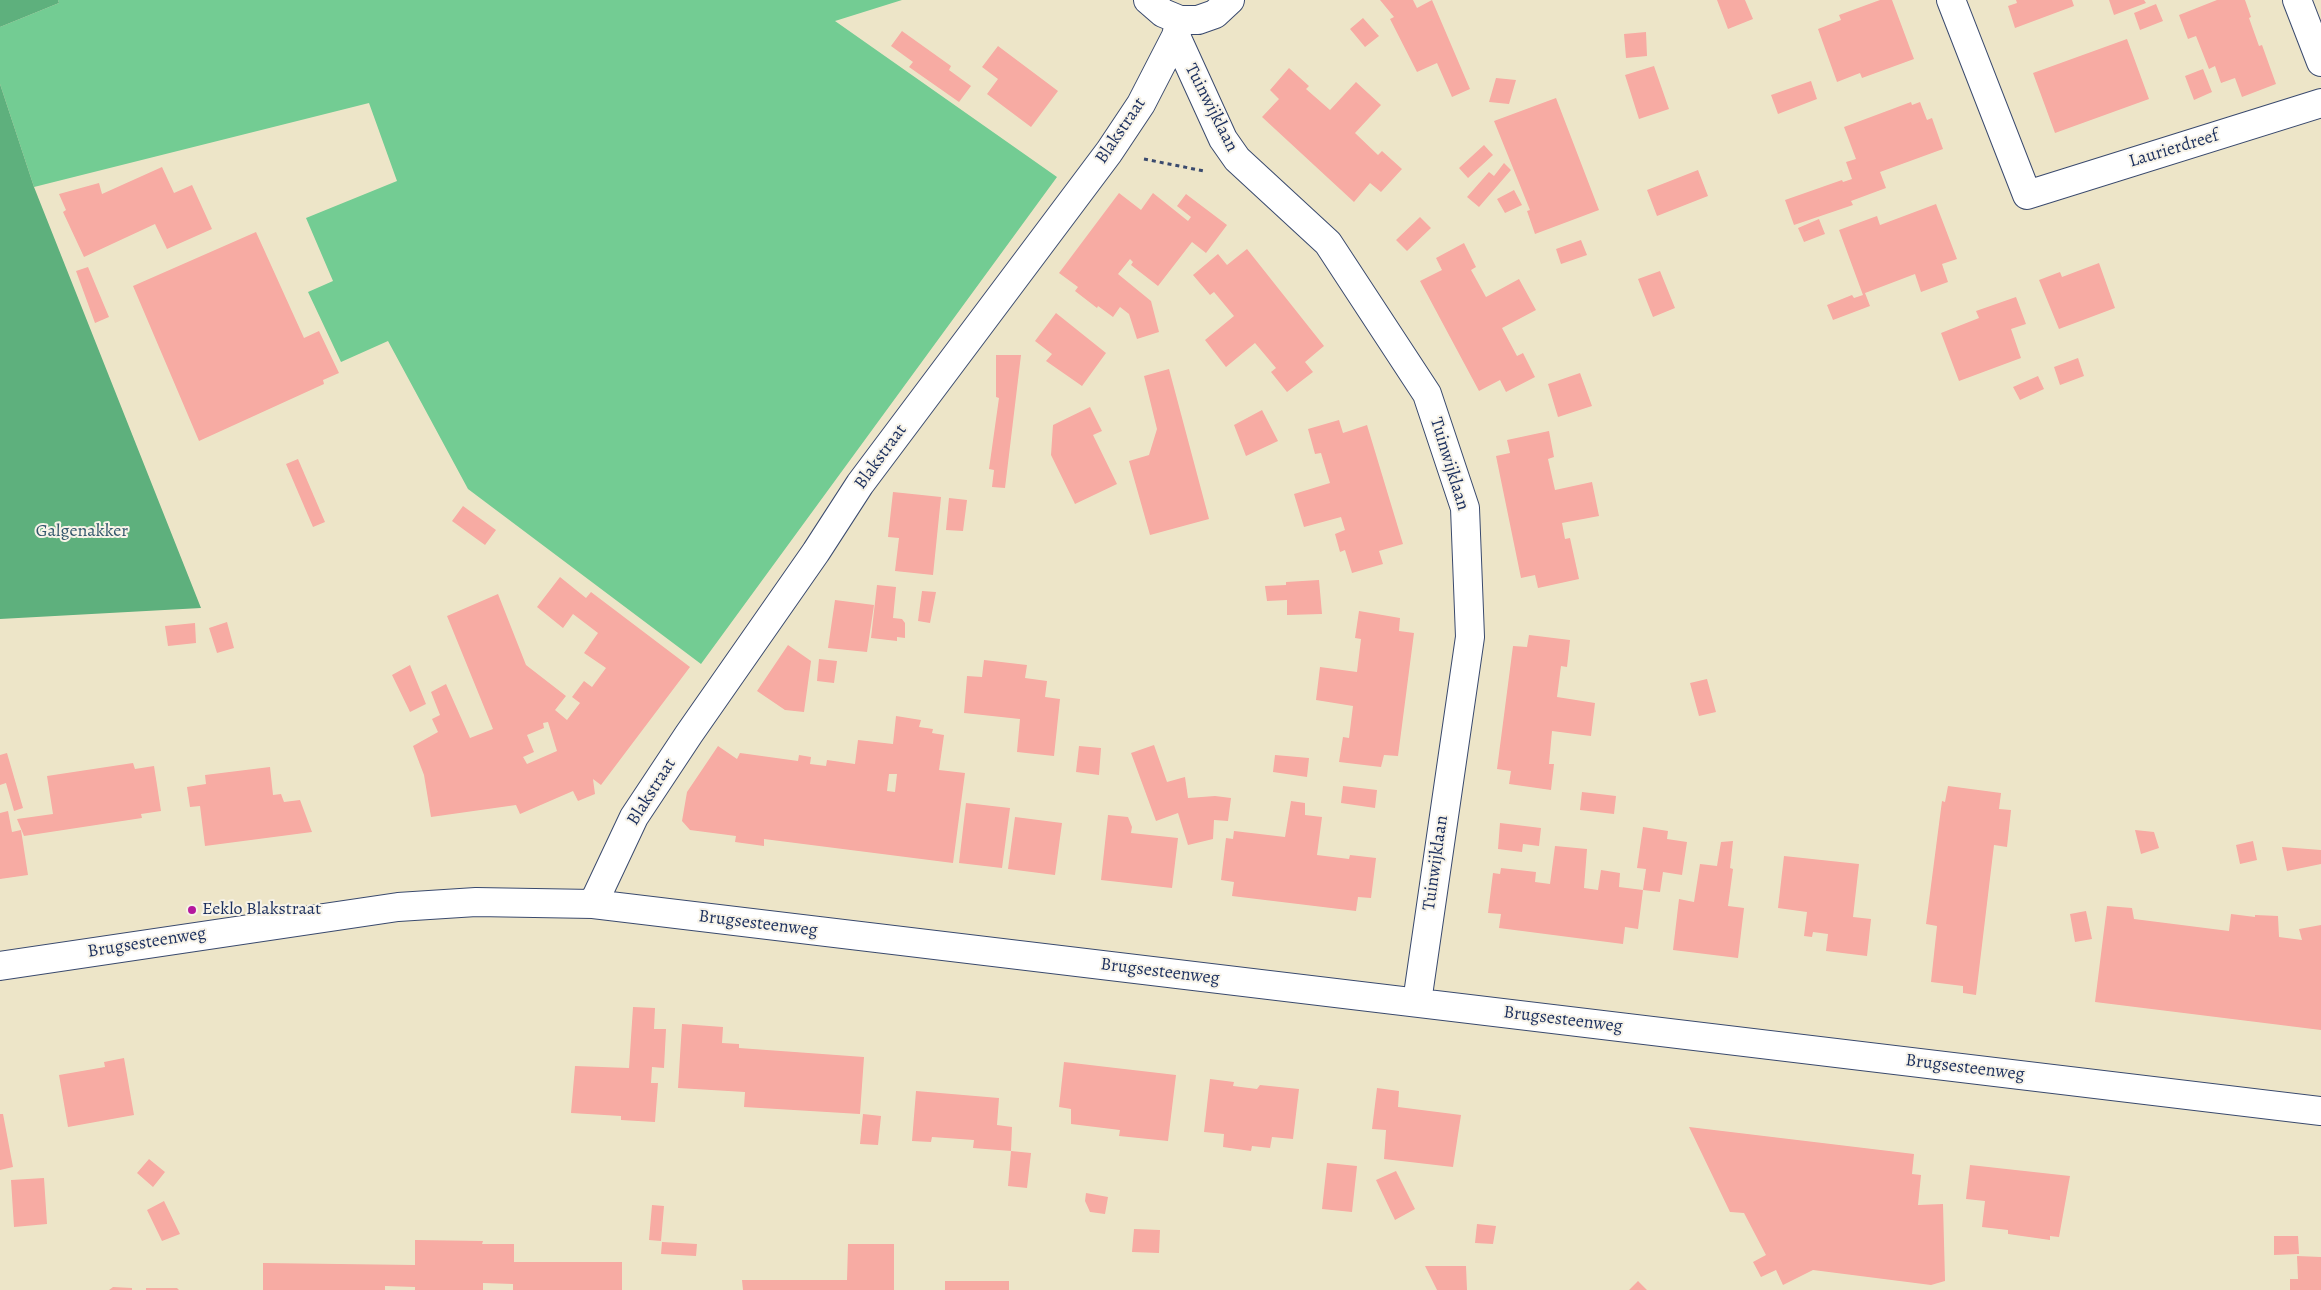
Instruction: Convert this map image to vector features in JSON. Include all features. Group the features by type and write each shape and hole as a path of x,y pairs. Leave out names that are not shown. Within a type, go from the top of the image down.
{"street":[{"path":"1148,0 1178,28 1215,14 1230,0"},
{"name":"Laurierdreef","path":"1951,0 2027,195 2321,103"},
{"path":"2297,0 2321,62"},
{"name":"Blakstraat","path":"593,904 634,817 689,734 816,552 860,484 1109,152 1141,104 1178,28"},
{"name":"Tuinwijklaan","path":"1178,28 1223,139 1237,159 1328,244 1427,394 1465,508 1470,637 1417,1002"},
{"name":"Brugsesteenweg","path":"0,966 398,907 476,902 593,904 2321,1111"}],"path":[{"path":"1109,152 1220,174 1252,172"}],"green space":[{"path":"0,0 58,0 59,3 0,27"},
{"path":"58,0 902,0 835,21 1057,177 701,664 468,489 388,341 341,362 308,292 333,281 306,218 397,181 369,103 34,187 0,84 0,27 59,3"},
{"name":"Galgenakker","path":"0,84 34,187 201,608 0,619"}],"building":[{"path":"1380,0 1413,0 1417,8 1432,0 1470,89 1452,97 1437,63 1417,72 1390,19 1394,17"},
{"path":"1717,0 1745,0 1753,19 1728,29"},
{"path":"1880,0 1892,0 1914,59 1862,78 1860,73 1837,82 1818,29 1841,20 1839,15"},
{"path":"2016,0 2072,0 2074,6 2015,28 2008,6 2017,3"},
{"path":"2109,0 2144,0 2146,3 2114,15"},
{"path":"2217,0 2245,0 2259,46 2262,45 2276,84 2242,97 2235,78 2221,83 2215,66 2209,69 2196,36 2188,39 2179,15"},
{"path":"2156,4 2163,21 2140,30 2134,13"},
{"path":"1363,18 1379,36 1365,47 1350,29"},
{"path":"902,31 951,66 949,70 971,86 959,102 909,67 913,62 891,46"},
{"path":"1646,32 1647,56 1626,58 1624,34"},
{"path":"2127,39 2149,99 2055,133 2033,73"},
{"path":"998,46 1058,91 1031,127 987,94 998,79 982,67"},
{"path":"1654,66 1669,109 1639,119 1625,75"},
{"path":"1289,68 1309,86 1306,89 1330,110 1356,82 1381,105 1355,133 1378,155 1382,151 1402,169 1381,192 1370,183 1354,202 1262,117 1279,99 1270,90"},
{"path":"2203,69 2212,92 2194,100 2185,76"},
{"path":"1496,78 1516,80 1509,104 1489,102"},
{"path":"1811,81 1817,99 1778,114 1771,95"},
{"path":"1556,98 1599,210 1535,234 1527,211 1530,210 1494,121"},
{"path":"1911,102 1912,105 1920,102 1927,120 1932,118 1943,149 1880,172 1886,188 1851,201 1853,205 1794,225 1785,200 1842,180 1843,182 1852,179 1846,162 1856,159 1844,127"},
{"path":"1484,145 1493,155 1468,178 1459,168"},
{"path":"1504,163 1511,170 1479,207 1467,197 1489,172 1494,176"},
{"path":"162,167 174,193 192,185 212,229 167,249 155,224 84,257 63,212 66,210 59,194 99,183 102,194"},
{"path":"1698,170 1708,196 1657,216 1647,190"},
{"path":"1514,190 1522,205 1505,213 1497,199"},
{"path":"1119,193 1141,210 1153,193 1188,221 1191,217 1177,206 1186,194 1227,225 1206,253 1192,242 1158,286 1131,265 1133,262 1130,259 1118,274 1151,301 1159,332 1137,339 1129,314 1120,307 1113,317 1098,306 1097,308 1075,291 1078,287 1059,273"},
{"path":"1936,204 1957,259 1942,264 1948,282 1921,292 1915,274 1865,293 1870,306 1833,320 1827,305 1852,295 1854,298 1863,295 1839,230 1877,216 1880,225"},
{"path":"1420,217 1431,228 1407,251 1396,240"},
{"path":"1819,219 1825,234 1804,242 1798,228"},
{"path":"256,232 304,338 319,331 339,373 323,380 324,384 199,441 133,286"},
{"path":"1581,240 1587,255 1561,264 1556,249"},
{"path":"1464,243 1476,267 1471,270 1486,297 1519,279 1536,310 1502,328 1517,356 1523,353 1535,377 1506,392 1500,380 1479,391 1420,281 1442,270 1436,258"},
{"path":"1247,249 1324,346 1305,362 1313,372 1287,392 1271,372 1276,368 1255,343 1226,367 1205,340 1234,316 1214,292 1210,295 1193,275 1218,254 1227,265"},
{"path":"2099,263 2115,308 2059,329 2039,280 2060,272 2062,277"},
{"path":"88,267 109,317 95,323 76,271"},
{"path":"1660,271 1675,308 1653,317 1638,279"},
{"path":"2016,297 2026,324 2011,329 2021,358 1959,381 1941,333 1979,318 1976,311"},
{"path":"1056,313 1106,353 1082,386 1046,361 1052,354 1035,341"},
{"path":"996,355 1021,355 1005,488 992,487 994,470 989,469 999,398 996,397"},
{"path":"2078,358 2084,376 2060,385 2054,367"},
{"path":"1169,369 1209,519 1150,535 1129,461 1149,455 1157,429 1144,376"},
{"path":"1580,373 1592,406 1558,417 1548,384"},
{"path":"2038,376 2044,389 2020,400 2013,387"},
{"path":"1090,407 1102,431 1093,435 1117,484 1075,504 1051,455 1053,425"},
{"path":"1262,410 1278,441 1246,456 1234,425"},
{"path":"1339,420 1343,433 1367,425 1403,544 1379,551 1383,564 1352,573 1345,550 1340,552 1335,534 1345,530 1341,517 1304,527 1294,494 1330,483 1321,453 1315,454 1308,429"},
{"path":"1549,431 1554,457 1548,459 1555,490 1592,482 1599,516 1562,523 1565,539 1570,538 1579,579 1538,588 1535,575 1521,578 1496,456 1510,453 1507,440"},
{"path":"298,459 325,522 313,527 286,464"},
{"path":"893,492 941,497 933,575 895,571 899,538 888,537"},
{"path":"949,498 967,500 963,531 946,530"},
{"path":"463,506 496,530 485,545 452,521"},
{"path":"560,577 586,598 591,592 690,667 601,785 593,779 595,794 578,801 573,791 520,814 516,805 431,817 424,775 413,746 438,732 432,719 440,715 431,692 446,684 470,738 493,729 447,616 498,594 526,665 566,696 555,710 567,720 580,703 572,697 584,681 592,687 606,668 584,653 598,633 573,614 563,628 537,607","holes":["548,722 557,751 527,764 523,757 534,752 527,735 544,728 543,723"]},
{"path":"1319,580 1322,614 1287,615 1287,600 1267,601 1265,586 1286,585 1286,582"},
{"path":"877,585 896,587 893,618 902,619 905,623 905,638 897,637 897,641 871,638"},
{"path":"922,591 936,592 930,623 918,621"},
{"path":"835,600 874,605 867,652 828,648"},
{"path":"1359,611 1400,618 1399,631 1414,633 1398,756 1384,755 1381,767 1339,762 1343,737 1349,738 1353,706 1316,700 1320,667 1357,672 1361,639 1355,638"},
{"path":"227,622 234,648 217,653 209,628"},
{"path":"195,623 196,643 168,646 165,626"},
{"path":"1529,635 1570,640 1567,667 1561,666 1557,697 1595,703 1591,736 1552,731 1549,764 1554,764 1551,790 1509,784 1511,771 1497,769 1513,646 1527,647"},
{"path":"788,645 811,661 804,712 785,710 757,691"},
{"path":"819,659 837,661 834,683 817,681"},
{"path":"984,660 1027,665 1025,678 1047,681 1045,697 1060,699 1054,756 1017,752 1020,719 964,713 967,676 982,677"},
{"path":"410,665 426,704 410,712 392,675"},
{"path":"1707,679 1716,712 1699,716 1690,683"},
{"path":"896,716 921,720 919,727 933,729 932,733 944,735 939,770 965,773 953,863 764,839 764,846 735,842 736,836 690,830 682,821 687,792 718,746 737,759 740,753 798,761 799,755 811,757 810,764 826,766 827,760 855,764 858,740 893,744","holes":["889,774 897,774 895,792 887,791"]},
{"path":"1154,745 1167,782 1185,777 1188,798 1215,796 1231,798 1228,821 1214,820 1213,839 1188,845 1178,813 1156,821 1131,753"},
{"path":"1079,746 1101,748 1099,775 1076,772"},
{"path":"7,753 23,808 14,811 6,783 0,785 0,755"},
{"path":"1275,755 1309,758 1307,777 1273,772"},
{"path":"133,763 135,769 154,766 161,811 141,814 142,818 24,836 17,819 53,814 47,776"},
{"path":"270,767 273,795 281,794 284,802 300,800 312,832 205,846 200,806 190,807 187,787 206,784 205,775"},
{"path":"1343,786 1377,790 1375,808 1341,803"},
{"path":"1948,786 2001,793 1999,809 2011,810 2007,847 1994,845 1976,995 1963,993 1963,986 1931,982 1937,926 1926,924 1942,801 1945,802"},
{"path":"1582,792 1616,796 1614,814 1580,810"},
{"path":"1291,801 1305,803 1305,815 1322,817 1317,855 1349,859 1350,855 1376,858 1371,898 1358,897 1356,911 1232,896 1234,882 1221,880 1226,838 1233,839 1234,831 1285,837"},
{"path":"966,803 1010,808 1002,868 959,863"},
{"path":"8,811 12,832 21,830 28,875 0,879 0,813"},
{"path":"1108,815 1128,817 1132,827 1131,833 1178,838 1172,888 1101,880"},
{"path":"1015,817 1062,823 1055,875 1008,869"},
{"path":"1500,823 1541,828 1539,846 1523,844 1522,852 1498,849"},
{"path":"1643,827 1668,831 1667,839 1687,842 1682,875 1663,872 1660,892 1643,890 1646,869 1637,868"},
{"path":"2135,830 2154,832 2159,848 2141,854"},
{"path":"1733,841 1730,868 1733,869 1728,906 1744,908 1738,958 1673,950 1679,899 1694,902 1700,864 1717,866 1721,842"},
{"path":"2253,841 2257,860 2240,864 2236,845"},
{"path":"1555,846 1587,849 1584,888 1598,890 1601,870 1620,873 1619,887 1643,890 1638,929 1625,927 1623,944 1499,928 1501,914 1488,913 1493,873 1500,874 1501,868 1536,872 1535,882 1550,884"},
{"path":"2282,847 2321,850 2321,864 2287,871"},
{"path":"1784,856 1859,864 1853,917 1871,919 1867,956 1826,951 1828,934 1813,932 1812,937 1804,936 1807,912 1778,908"},
{"path":"2107,906 2132,908 2134,919 2229,931 2231,914 2255,917 2255,915 2278,916 2279,937 2302,940 2299,929 2321,925 2321,1030 2095,1002"},
{"path":"2086,911 2092,939 2075,942 2070,914"},
{"path":"633,1007 655,1008 654,1029 666,1029 664,1068 652,1067 651,1083 658,1083 655,1122 621,1120 621,1116 571,1113 575,1066 629,1068"},
{"path":"682,1024 723,1027 722,1043 739,1044 739,1048 864,1057 860,1114 744,1107 745,1092 678,1088"},
{"path":"124,1058 134,1115 68,1127 59,1075 105,1067 104,1062"},
{"path":"1064,1062 1176,1075 1168,1141 1119,1136 1120,1130 1071,1124 1071,1109 1059,1107"},
{"path":"1210,1079 1234,1082 1233,1086 1257,1089 1260,1085 1299,1089 1293,1139 1272,1137 1270,1148 1252,1146 1251,1151 1223,1147 1224,1134 1204,1132"},
{"path":"1377,1088 1399,1091 1398,1107 1461,1115 1453,1167 1384,1159 1386,1130 1372,1129"},
{"path":"916,1091 999,1098 997,1125 1012,1127 1011,1151 973,1148 974,1140 932,1137 931,1142 912,1141"},
{"path":"0,1114 3,1114 13,1167 0,1170"},
{"path":"863,1114 881,1116 878,1145 860,1144"},
{"path":"1689,1127 1914,1154 1912,1174 1921,1175 1918,1205 1943,1204 1945,1281 1931,1285 1813,1270 1783,1285 1776,1270 1761,1277 1753,1262 1766,1255 1744,1213 1730,1212"},
{"path":"1011,1151 1031,1153 1027,1188 1008,1186"},
{"path":"149,1159 165,1172 153,1187 137,1173"},
{"path":"1327,1163 1357,1166 1352,1212 1322,1209"},
{"path":"1970,1165 2070,1176 2059,1237 2050,1236 2050,1240 2008,1234 2008,1230 1982,1227 1985,1201 1966,1199"},
{"path":"1396,1171 1415,1209 1395,1220 1376,1180"},
{"path":"44,1178 47,1224 14,1227 11,1180"},
{"path":"1086,1193 1108,1197 1105,1214 1090,1212 1085,1201"},
{"path":"164,1201 180,1234 162,1241 147,1210"},
{"path":"652,1205 664,1206 661,1241 649,1240"},
{"path":"1477,1224 1496,1226 1493,1244 1475,1243"},
{"path":"1134,1229 1160,1230 1159,1253 1132,1252"},
{"path":"2274,1236 2298,1236 2299,1254 2274,1255"},
{"path":"415,1240 483,1241 482,1244 514,1244 514,1262 622,1262 622,1290 513,1290 513,1284 483,1283 483,1290 415,1290 415,1287 385,1286 385,1290 263,1290 263,1263 415,1265"},
{"path":"662,1242 697,1244 696,1256 661,1254"},
{"path":"848,1244 894,1244 894,1290 743,1290 742,1280 847,1280"},
{"path":"2297,1256 2321,1257 2321,1290 2290,1290 2290,1279 2298,1279"},
{"path":"1425,1266 1466,1266 1467,1290 1437,1290"},
{"path":"945,1281 1009,1281 1009,1290 945,1290"},
{"path":"1638,1281 1647,1290 1629,1290"},
{"path":"113,1287 132,1288 132,1290 109,1290"},
{"path":"146,1288 177,1288 179,1290 146,1290"}],"place":[{"name":"Eeklo Blakstraat","path":"192,910"}]}
